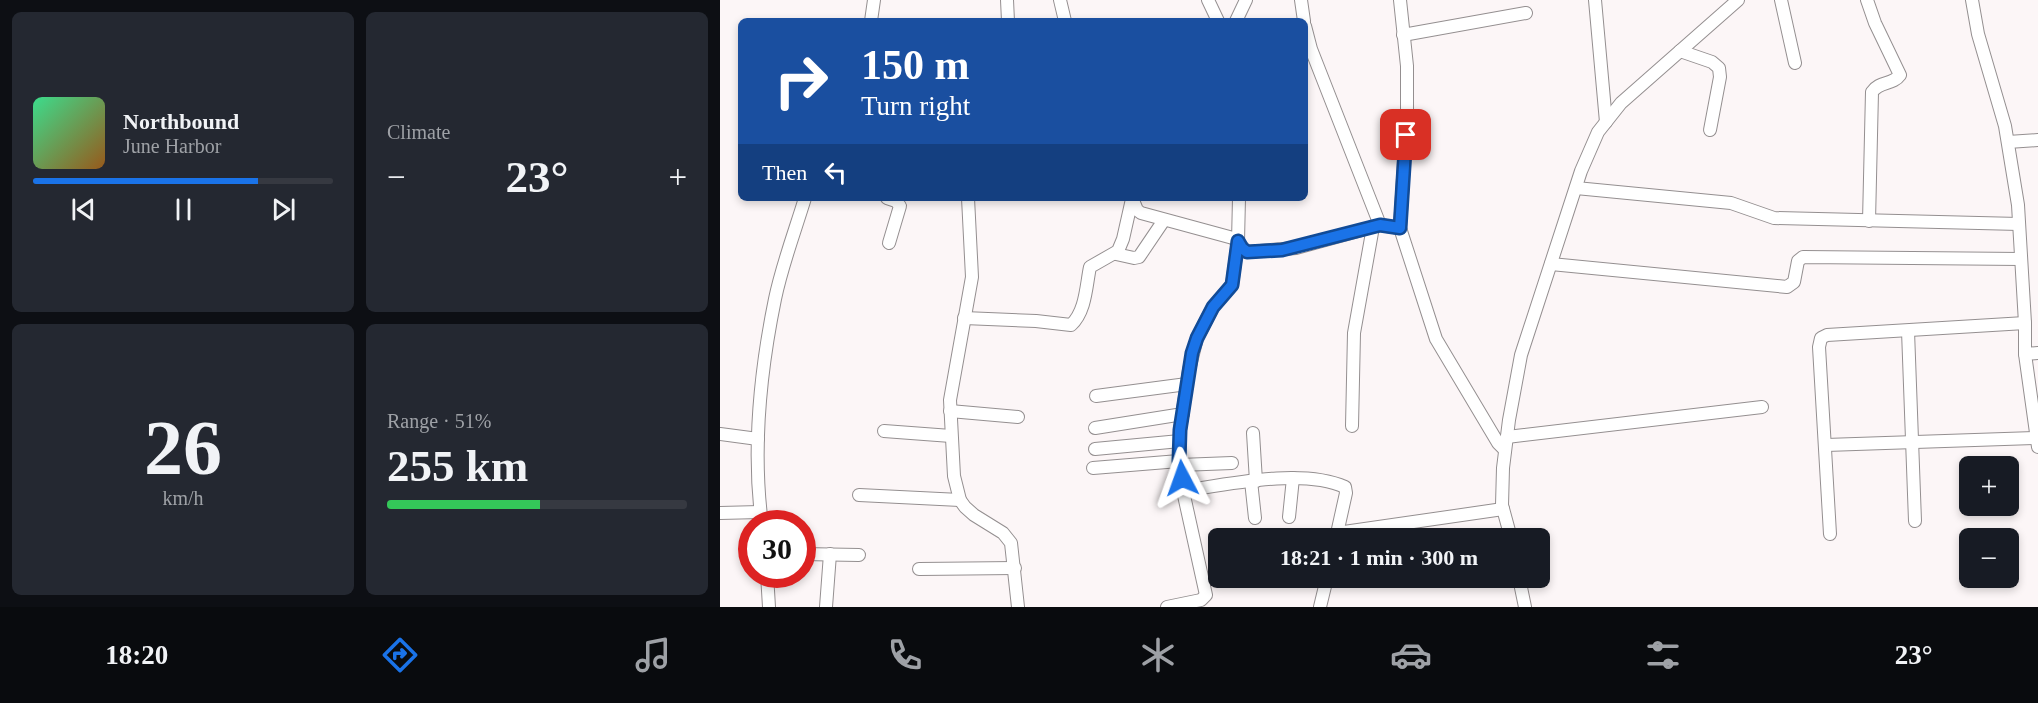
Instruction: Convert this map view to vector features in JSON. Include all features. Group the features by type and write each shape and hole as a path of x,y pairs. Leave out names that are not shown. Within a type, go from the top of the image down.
{"street":[{"path":"872,18 874,0"},
{"path":"1007,0 1008,18"},
{"path":"1060,0 1064,18"},
{"path":"1208,0 1217,18"},
{"path":"1237,18 1246,0"},
{"path":"1301,0 1304,18"},
{"path":"1400,0 1407,66 1407,112 1400,228 1436,339 1498,443 1505,450"},
{"path":"1595,0 1606,122"},
{"path":"1781,0 1795,63"},
{"path":"1868,0 1875,23 1900,75 1896,80 1878,85 1872,92 1869,221"},
{"path":"1826,445 2038,442 2032,353 2025,322 2019,225 2008,142 1978,34 1972,0"},
{"path":"1508,528 1503,508 1503,468 1521,355 1576,188 1598,132 1621,104 1734,2"},
{"path":"1403,35 1526,14"},
{"path":"1308,38 1376,226 1354,333 1352,426"},
{"path":"1680,51 1712,62 1719,68 1720,77 1710,130"},
{"path":"2008,142 2038,140"},
{"path":"1576,188 1731,203 1774,218 2019,225"},
{"path":"761,510 758,439 761,388 775,298 804,201"},
{"path":"890,243 900,206 896,201"},
{"path":"968,201 972,278 952,386 950,411 954,476 960,500 974,515 1003,533 1011,543 1018,607"},
{"path":"964,318 1071,325 1078,317 1084,301 1090,267 1116,254 1123,239 1131,201"},
{"path":"1133,201 1141,213 1233,238 1247,252 1282,250 1376,226 1400,228"},
{"path":"1167,607 1202,600 1206,595 1183,491 1180,441 1192,353 1197,338 1213,307 1232,285 1238,241 1239,201"},
{"path":"1116,254 1139,257 1164,220"},
{"path":"1551,264 1787,287 1794,282 1798,261 1803,257 2021,259"},
{"path":"1830,534 1818,347 1821,338 1827,335 2025,322"},
{"path":"1908,331 1915,521"},
{"path":"1096,396 1187,384"},
{"path":"1507,437 1762,407"},
{"path":"950,411 1018,417"},
{"path":"1095,428 1183,414"},
{"path":"884,431 951,436"},
{"path":"1253,433 1255,518"},
{"path":"720,434 758,439"},
{"path":"1095,449 1180,441"},
{"path":"1093,468 1180,463 1232,463"},
{"path":"1289,517 1293,478"},
{"path":"1183,491 1253,481 1293,478 1319,480 1345,487 1346,493 1339,528"},
{"path":"859,495 960,500"},
{"path":"1384,528 1503,508"},
{"path":"720,513 738,515"},
{"path":"816,554 859,555"},
{"path":"826,607 830,555"},
{"path":"919,569 1015,568"},
{"path":"768,588 769,607"},
{"path":"1320,607 1325,588"},
{"path":"1521,588 1525,607"}],"route":[{"path":"1182,478 1179,461 1180,430 1192,353 1213,307 1232,285 1238,241 1247,252 1267,252 1317,243 1380,225 1400,228 1406,135"}]}
